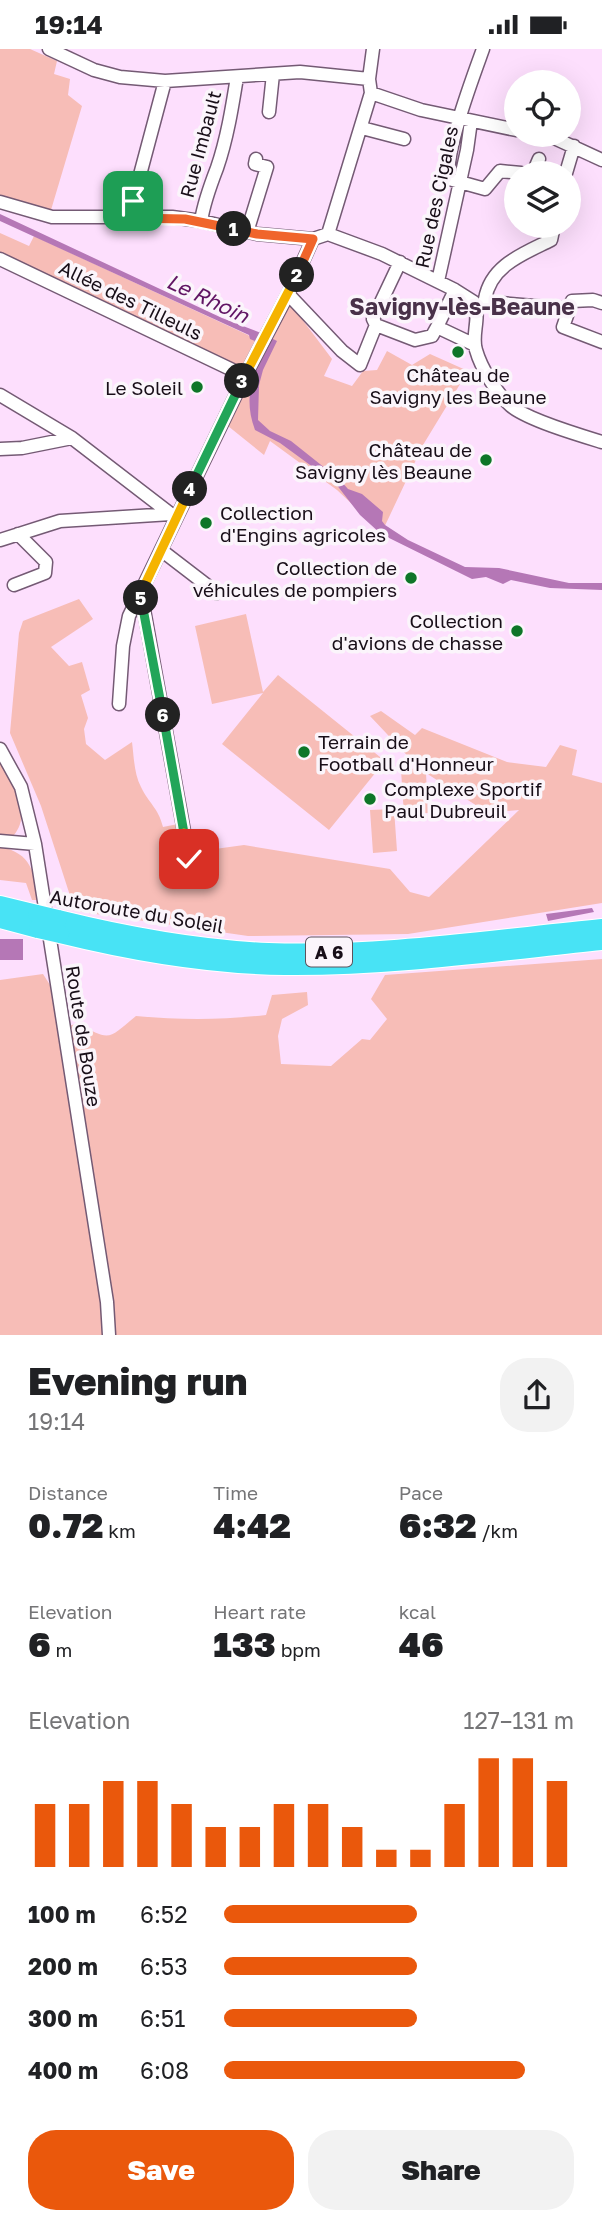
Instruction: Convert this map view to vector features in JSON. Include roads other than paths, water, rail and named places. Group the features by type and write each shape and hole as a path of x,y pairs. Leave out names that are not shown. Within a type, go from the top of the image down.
{"highway":[{"name":"Autoroute du Soleil","path":"0,905 37,921 174,957 236,964 284,966 410,961 602,941"},
{"name":"Autoroute du Soleil","path":"0,919 37,921"},
{"name":"Autoroute du Soleil","path":"59,927 222,949 289,953 409,948 602,928"}],"street":[{"path":"49,49 94,70 120,77 164,81 300,72 369,79"},
{"path":"328,234 371,93 369,79 373,49"},
{"path":"483,49 466,120 447,170 449,180 485,189 500,171 504,171"},
{"path":"269,112 273,74"},
{"name":"Rue Imbault","path":"201,221 206,194 217,168 232,111 237,77"},
{"path":"132,218 133,201 164,81"},
{"path":"371,93 421,110 504,128"},
{"path":"362,128 404,139"},
{"path":"576,147 602,160"},
{"path":"247,232 267,167 255,164 257,159"},
{"name":"Rue des Cigales","path":"438,281 459,182"},
{"path":"0,202 52,217 165,217 201,221 247,232 313,239 328,234 400,262 480,302 569,309"},
{"path":"551,238 497,270 480,302 475,345 488,373 510,405 568,432 602,442"},
{"path":"119,704 123,646 129,616 161,550 173,516 289,293 313,239"},
{"name":"Allée des Tilleuls","path":"0,259 245,376"},
{"path":"400,262 373,319 376,325 415,340 432,336 455,290"},
{"path":"289,293 341,351 360,365 376,325"},
{"path":"602,303 593,300 572,301 564,327 602,342"},
{"path":"437,327 475,345"},
{"path":"0,395 72,438 173,516"},
{"path":"0,449 22,448 72,438"},
{"path":"0,540 60,521 173,516"},
{"path":"14,585 45,573 46,562 18,534"},
{"path":"161,550 217,593"},
{"path":"141,593 189,859"},
{"name":"Route de Bouze","path":"0,749 21,787 35,844 107,1302 109,1335"},
{"path":"0,841 35,844"}],"place":[{"name":"Château de Savigny les Beaune","path":"458,352"},
{"name":"Le Soleil","path":"197,387"},
{"name":"Château de Savigny lès Beaune","path":"486,460"},
{"name":"Collection d'Engins agricoles","path":"206,523"},
{"name":"Collection de véhicules de pompiers","path":"411,578"},
{"name":"Collection d'avions de chasse","path":"517,631"},
{"name":"Terrain de Football d'Honneur","path":"304,752"},
{"name":"Complexe Sportif Paul Dubreuil","path":"370,799"}],"district":[{"name":"Savigny-lès-Beaune","path":"462,306"}],"water label":[{"name":"Le Rhoin","path":"208,298"}]}
